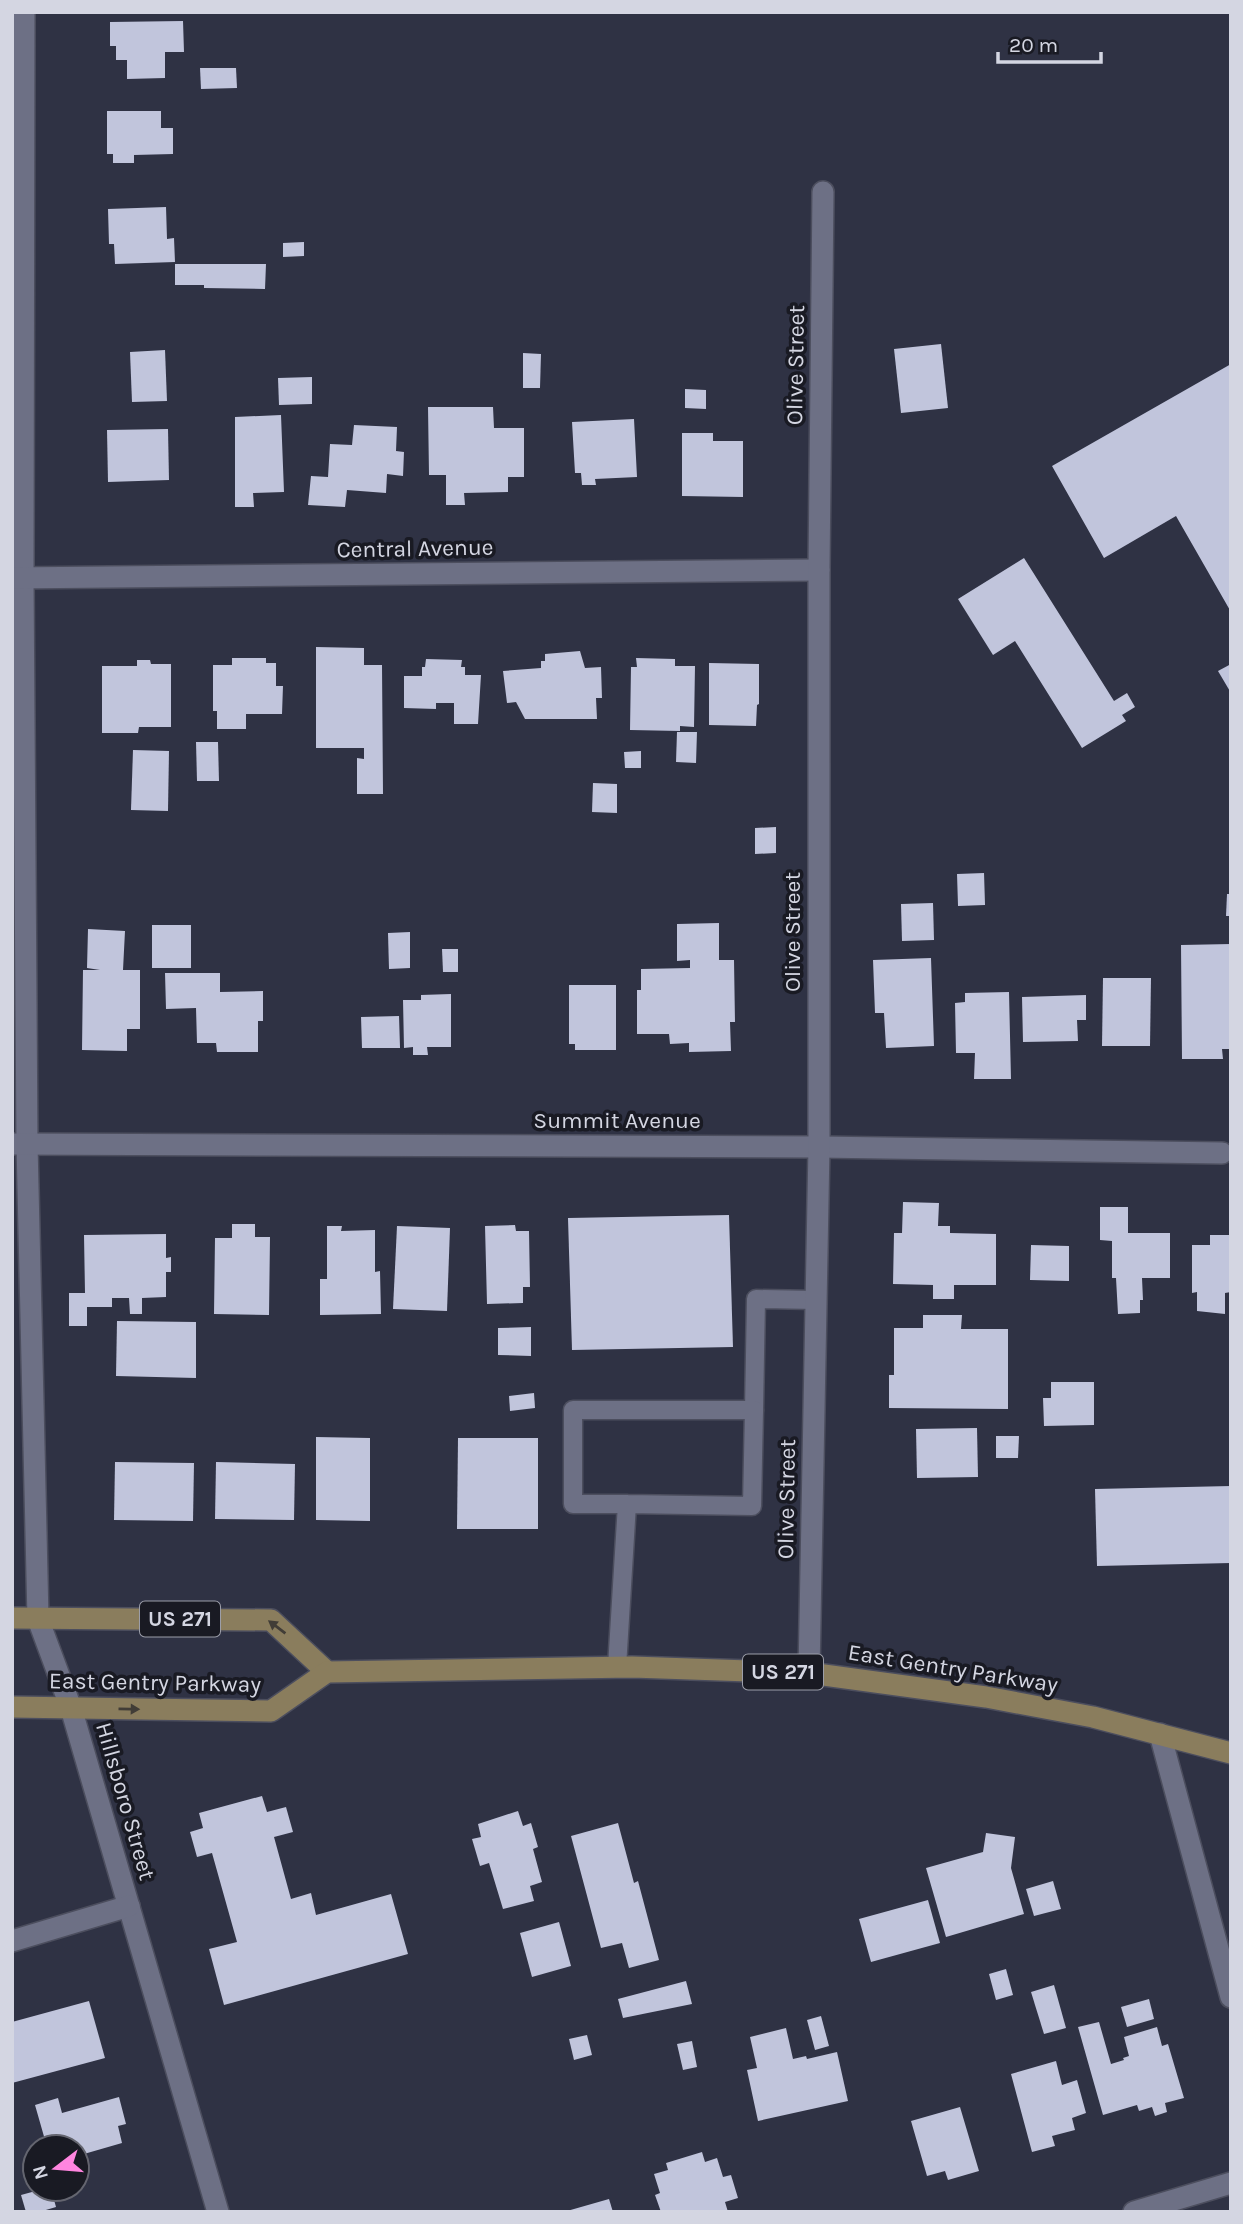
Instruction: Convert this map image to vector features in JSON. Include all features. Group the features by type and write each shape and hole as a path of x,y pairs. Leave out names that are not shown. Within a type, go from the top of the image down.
{"main road":[{"name":"US 271","path":"12,1618 271,1620 327,1672"},
{"name":"East Gentry Parkway","path":"12,1707 271,1711 327,1672 617,1667 809,1672 986,1696 1093,1717 1231,1753"}],"street":[{"name":"Hillsboro Street","path":"24,12 18,578 20,1144 38,1619 71,1708 218,2212"},
{"name":"Olive Street","path":"809,1672 819,1147 819,570 823,192"},
{"name":"Central Avenue","path":"18,578 819,570"},
{"name":"Summit Avenue","path":"20,1144 819,1147 1222,1153"},
{"path":"1160,1734 1231,1997"},
{"path":"12,1941 129,1906"},
{"path":"1134,2212 1231,2183"}],"lane":[{"path":"754,1410 573,1410 573,1504 752,1506 754,1410 755,1299 816,1300"},
{"path":"617,1667 626,1504"}],"building":[{"path":"183,21 184,52 165,52 165,78 127,79 127,60 116,60 116,46 110,46 110,22"},
{"path":"200,68 236,68 237,88 201,89"},
{"path":"107,111 161,111 161,128 173,128 173,154 134,155 134,163 113,163 113,154 107,154"},
{"path":"166,207 167,239 174,238 175,262 115,264 114,244 109,244 108,209"},
{"path":"304,242 304,256 283,257 283,243"},
{"path":"175,264 266,264 265,289 175,285"},
{"path":"941,344 948,408 901,413 894,349"},
{"path":"165,350 167,401 132,402 130,352"},
{"path":"523,353 541,354 540,388 523,388"},
{"path":"1231,364 1231,612 1176,516 1104,558 1052,466"},
{"path":"312,377 312,404 279,405 278,378"},
{"path":"685,389 706,390 706,409 685,408"},
{"path":"428,407 493,407 494,428 524,428 524,477 508,477 508,492 464,493 465,505 446,505 446,475 429,475"},
{"path":"281,415 284,492 253,493 254,507 235,507 235,417"},
{"path":"634,419 637,477 595,479 596,485 582,485 581,473 575,473 572,422"},
{"path":"354,425 397,427 396,451 404,452 403,476 387,474 386,493 347,490 345,507 308,505 311,476 328,477 330,444 352,445"},
{"path":"168,429 169,480 108,482 107,430"},
{"path":"682,433 713,433 713,441 743,441 743,497 682,496"},
{"path":"1024,558 1114,701 1127,693 1135,707 1122,715 1126,721 1082,748 1015,641 993,655 958,599"},
{"path":"316,647 364,648 364,665 382,665 383,794 357,794 357,758 364,759 364,748 316,748"},
{"path":"580,651 585,668 601,667 602,698 596,698 597,719 525,719 516,702 507,703 503,671 541,668 545,654"},
{"path":"232,658 266,658 266,663 276,663 276,686 283,686 282,714 246,714 246,729 217,729 217,711 213,711 213,665 232,665"},
{"path":"636,658 675,659 675,666 695,666 694,727 680,726 680,731 630,730 631,667 637,667"},
{"path":"426,659 462,660 461,667 465,667 465,675 481,675 478,724 454,724 454,703 436,703 436,709 404,708 404,676 422,676"},
{"path":"137,660 150,660 151,664 171,664 171,727 139,727 138,733 102,733 102,666 137,666"},
{"path":"709,663 759,664 756,726 709,725"},
{"path":"1231,664 1231,693 1218,671"},
{"path":"677,732 697,732 696,763 676,762"},
{"path":"196,742 218,742 219,781 197,781"},
{"path":"133,750 169,751 168,811 131,810"},
{"path":"641,751 641,768 625,768 624,752"},
{"path":"593,783 617,784 617,813 592,812"},
{"path":"776,827 776,853 755,854 755,828"},
{"path":"984,873 985,905 958,906 957,874"},
{"path":"1227,894 1231,894 1231,916 1226,916"},
{"path":"933,903 934,940 902,941 901,904"},
{"path":"719,923 719,960 734,960 735,1022 730,1022 731,1051 689,1052 689,1043 670,1044 669,1034 637,1034 637,990 641,990 641,969 690,968 690,960 677,961 677,924"},
{"path":"152,925 191,925 191,968 152,968"},
{"path":"88,929 125,931 123,970 140,970 140,1029 127,1029 127,1051 82,1050 83,970 100,970 87,968"},
{"path":"410,932 410,968 389,969 388,933"},
{"path":"1231,944 1231,1049 1222,1049 1223,1059 1182,1059 1181,945"},
{"path":"442,949 458,949 458,972 443,972"},
{"path":"931,958 934,1046 886,1048 884,1013 875,1013 873,960"},
{"path":"165,973 220,973 220,992 263,991 263,1021 258,1021 258,1052 217,1052 216,1043 197,1043 196,1008 166,1009"},
{"path":"1103,978 1151,978 1150,1046 1102,1046"},
{"path":"569,985 616,985 616,1050 575,1050 575,1044 569,1044"},
{"path":"1009,992 1011,1079 974,1079 975,1053 956,1053 955,1003 965,1002 965,993"},
{"path":"451,994 451,1047 427,1047 428,1055 413,1055 413,1047 404,1048 403,1000 421,1000 421,995"},
{"path":"1086,995 1086,1020 1077,1020 1078,1041 1023,1042 1022,997"},
{"path":"399,1016 400,1048 362,1048 361,1017"},
{"path":"903,1202 939,1203 938,1226 950,1226 950,1233 996,1234 996,1285 954,1285 954,1299 933,1299 933,1285 893,1284 894,1233 902,1233"},
{"path":"1100,1207 1128,1207 1128,1233 1170,1233 1170,1278 1142,1278 1143,1300 1140,1300 1140,1313 1118,1314 1116,1278 1112,1278 1112,1241 1100,1240"},
{"path":"729,1215 733,1347 572,1350 568,1218"},
{"path":"232,1224 255,1224 255,1237 270,1237 269,1315 214,1314 215,1238 232,1238"},
{"path":"515,1225 516,1231 529,1231 530,1287 523,1287 523,1303 487,1304 485,1226"},
{"path":"327,1226 342,1226 341,1231 375,1230 375,1272 380,1271 381,1314 320,1315 320,1279 327,1279"},
{"path":"397,1226 450,1228 447,1311 393,1309"},
{"path":"166,1234 166,1258 171,1257 171,1272 166,1272 166,1297 142,1298 142,1314 130,1314 129,1298 112,1298 112,1307 87,1307 87,1326 69,1326 69,1293 85,1293 84,1235"},
{"path":"1210,1235 1231,1235 1231,1292 1225,1293 1225,1314 1197,1311 1197,1292 1192,1293 1192,1245 1210,1245"},
{"path":"1031,1245 1069,1246 1069,1281 1030,1280"},
{"path":"923,1315 962,1315 961,1329 1008,1329 1008,1409 889,1408 889,1375 894,1375 894,1328 923,1328"},
{"path":"117,1321 196,1322 196,1378 116,1376"},
{"path":"531,1327 531,1356 498,1355 498,1328"},
{"path":"1051,1382 1094,1382 1094,1425 1044,1426 1043,1398 1051,1398"},
{"path":"534,1393 535,1408 510,1411 509,1396"},
{"path":"977,1428 978,1477 917,1478 916,1429"},
{"path":"996,1436 1019,1436 1018,1458 996,1458"},
{"path":"316,1437 370,1438 370,1521 316,1520"},
{"path":"458,1438 538,1438 538,1529 457,1529"},
{"path":"115,1462 194,1463 193,1521 114,1520"},
{"path":"216,1462 295,1464 294,1520 215,1519"},
{"path":"1231,1486 1231,1563 1097,1566 1095,1489"},
{"path":"262,1796 267,1812 286,1807 293,1832 274,1837 291,1899 311,1893 316,1915 391,1894 408,1954 224,2005 209,1949 237,1942 212,1853 197,1857 190,1832 203,1828 199,1813"},
{"path":"518,1811 523,1826 531,1823 538,1847 533,1849 542,1882 530,1886 534,1901 503,1909 489,1863 480,1866 472,1839 481,1837 478,1824"},
{"path":"618,1823 634,1883 638,1881 659,1960 629,1968 622,1943 601,1948 571,1836"},
{"path":"986,1833 1015,1837 1011,1868 1024,1914 946,1937 926,1868 983,1852"},
{"path":"1053,1881 1061,1909 1034,1916 1026,1889"},
{"path":"928,1900 940,1943 871,1962 859,1919"},
{"path":"559,1922 571,1966 532,1977 520,1933"},
{"path":"1006,1969 1013,1995 996,2000 989,1974"},
{"path":"686,1981 692,2004 623,2018 618,1999"},
{"path":"1054,1985 1066,2028 1044,2034 1031,1992"},
{"path":"1149,1999 1154,2019 1127,2027 1121,2007"},
{"path":"89,2001 105,2058 12,2083 12,2022"},
{"path":"821,2016 829,2046 815,2050 807,2020"},
{"path":"1099,2022 1111,2064 1129,2056 1124,2037 1157,2027 1162,2046 1168,2044 1184,2098 1165,2103 1167,2112 1155,2116 1152,2107 1139,2111 1137,2105 1103,2115 1078,2027"},
{"path":"786,2028 793,2059 806,2056 807,2059 837,2052 848,2101 758,2121 747,2070 757,2068 750,2037"},
{"path":"587,2035 592,2055 574,2060 569,2039"},
{"path":"692,2041 697,2067 683,2070 677,2044"},
{"path":"1056,2061 1062,2085 1077,2080 1086,2113 1072,2118 1075,2130 1052,2136 1055,2146 1032,2152 1011,2074"},
{"path":"119,2097 126,2124 118,2126 122,2143 91,2152 91,2133 43,2133 35,2105 58,2098 62,2113"},
{"path":"960,2107 979,2171 948,2180 945,2171 927,2176 911,2121"},
{"path":"702,2152 705,2162 717,2158 723,2177 731,2175 738,2198 725,2202 728,2212 661,2212 655,2195 660,2193 654,2174 668,2170 666,2163"},
{"path":"609,2199 613,2212 567,2212 567,2211"},
{"path":"23,2203 55,2203 56,2207 39,2212 26,2212"}]}
